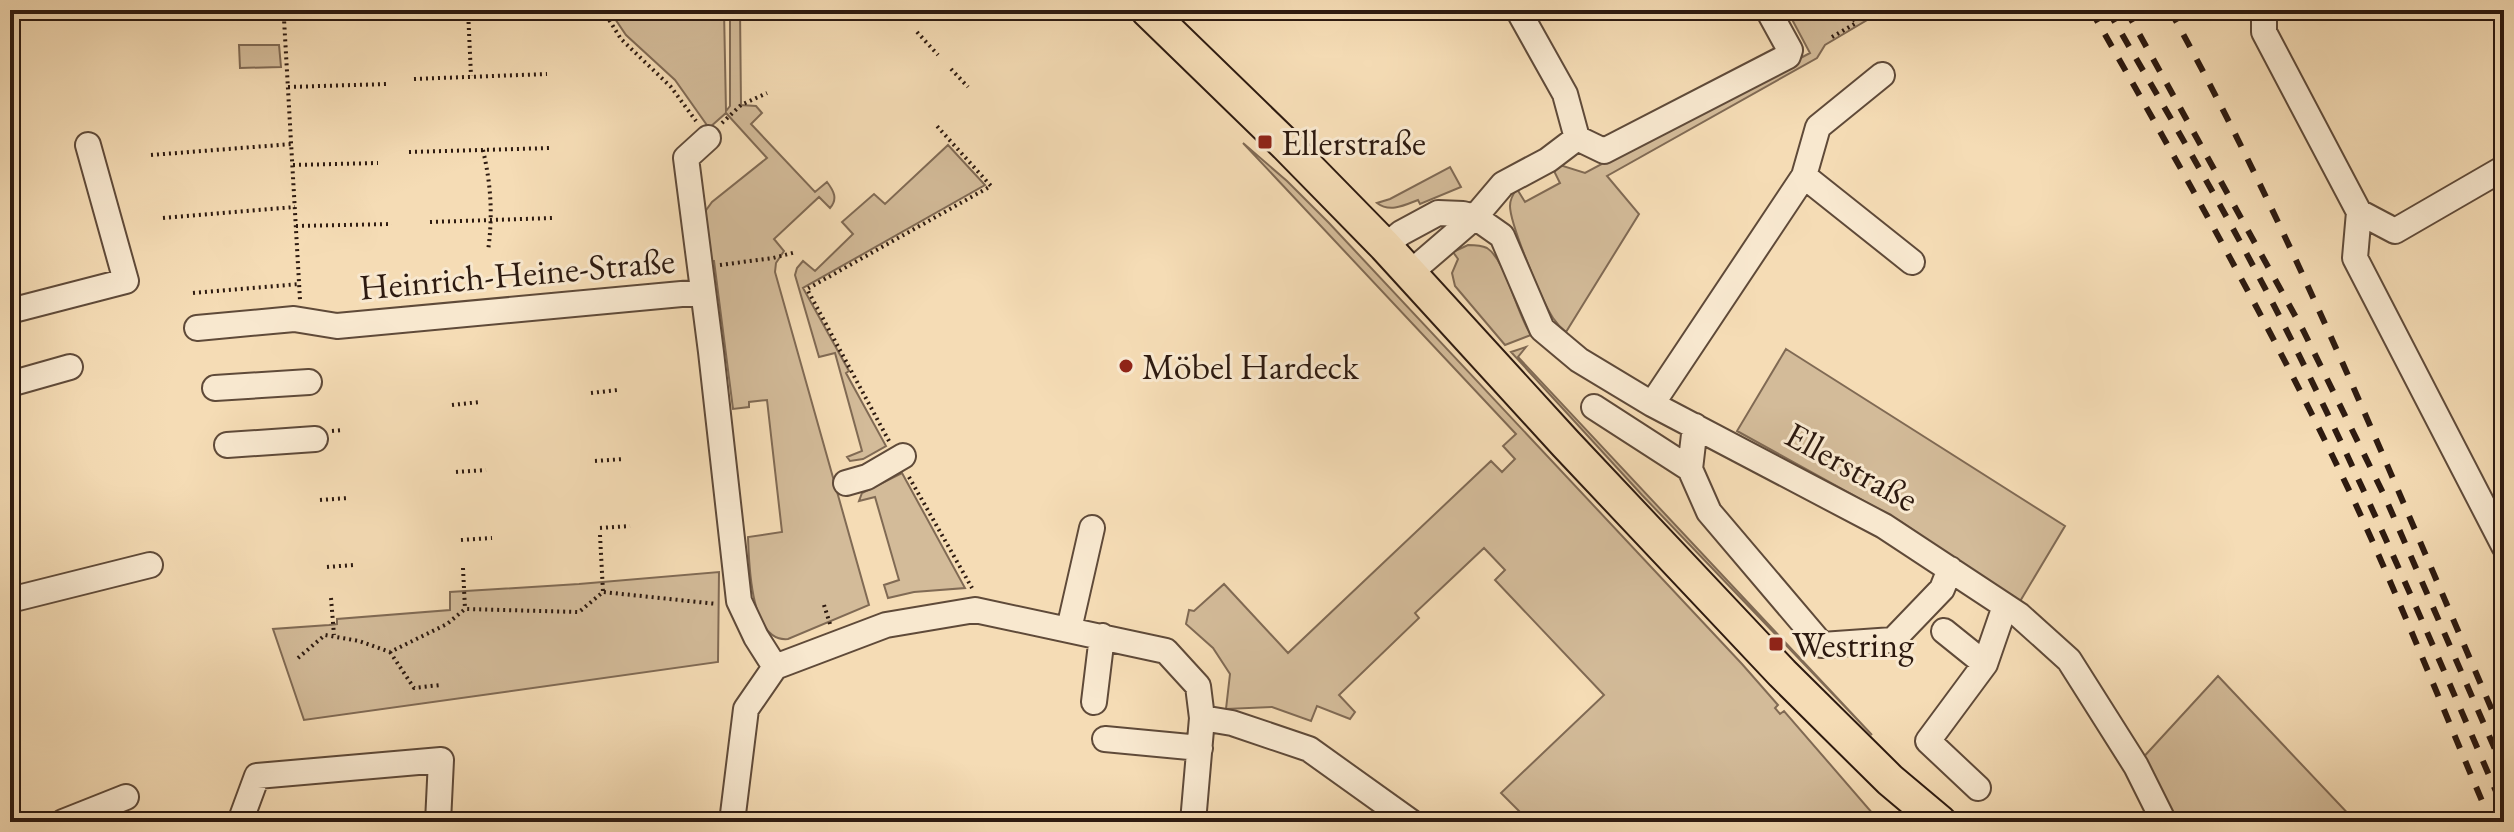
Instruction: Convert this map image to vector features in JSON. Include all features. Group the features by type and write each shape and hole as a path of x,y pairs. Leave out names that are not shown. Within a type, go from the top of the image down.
{"main road":[{"path":"1147,10 1385,246 1782,673 1931,822"}],"street":[{"path":"1518,10 1565,94 1577,138 1604,151 1788,56 1790,50 1768,10"},
{"path":"2264,10 2264,32 2359,212 2355,258 2504,546"},
{"path":"1652,404 1804,176 1818,127 1882,75"},
{"name":"Heinrich-Heine-Straße","path":"708,138 686,158 739,601 775,667"},
{"path":"1410,273 1475,217 1503,184 1548,160 1577,138"},
{"path":"10,311 126,281 88,145"},
{"path":"2359,212 2395,231 2504,168"},
{"path":"1804,176 1912,262"},
{"path":"1385,246 1401,233 1438,213 1475,217"},
{"name":"Ellerstraße","path":"1475,217 1502,236 1542,329 1579,360 1652,404 1884,526 2005,606 2069,660 2136,766 2164,822"},
{"name":"Heinrich-Heine-Straße","path":"197,328 294,319 337,326 703,292"},
{"path":"10,384 70,367"},
{"path":"215,388 309,382"},
{"path":"1594,407 1690,469"},
{"path":"1695,426 1690,469 1709,512 1822,645 1893,640 1942,589 1950,569"},
{"path":"227,445 315,439"},
{"path":"846,483 867,477 901,458"},
{"path":"1069,629 1092,528"},
{"path":"10,600 150,565"},
{"path":"1978,788 1928,741 1985,664 2005,606"},
{"path":"732,822 746,709 775,667 886,625 975,610 1166,651 1198,686 1202,718 1193,822"},
{"path":"1944,631 1985,664"},
{"path":"1094,702 1102,636"},
{"path":"1202,718 1232,723 1309,749 1411,822"},
{"path":"1105,739 1200,748"},
{"path":"240,822 257,776 441,760 438,822"},
{"path":"63,822 126,797"}],"path":[{"path":"281,10 292,144 300,308"},
{"path":"468,10 471,76"},
{"path":"603,10 621,39 671,87 708,138"},
{"path":"896,10 904,19"},
{"path":"1832,37 1856,23 1848,10"},
{"path":"917,32 938,55"},
{"path":"951,69 968,87"},
{"path":"414,79 547,74"},
{"path":"288,87 387,84"},
{"path":"741,105 767,93"},
{"path":"936,125 991,186 807,289 974,592"},
{"path":"151,155 292,144"},
{"path":"409,152 551,148"},
{"path":"483,150 491,185 492,220 488,251"},
{"path":"293,165 378,163"},
{"path":"163,218 295,207"},
{"path":"430,222 553,218"},
{"path":"296,226 392,224"},
{"path":"713,265 796,252"},
{"path":"193,293 299,284"},
{"path":"591,393 618,390"},
{"path":"452,405 480,402"},
{"path":"595,461 624,459"},
{"path":"456,472 486,470"},
{"path":"320,500 348,498"},
{"path":"603,592 600,532 630,526"},
{"path":"461,540 492,538"},
{"path":"327,567 354,565"},
{"path":"463,568 465,609"},
{"path":"390,652 447,624 465,609 579,612 603,592 723,604"},
{"path":"331,598 334,635"},
{"path":"824,605 830,624"},
{"path":"298,658 325,635 334,635 390,652 414,688 440,685"}],"shaded area":[{"path":"609,10 724,10 726,111 730,106 730,10 740,10 741,105 756,106 762,113 751,124 815,192 827,182 834,195 830,208 819,197 774,239 784,251 776,263 775,272 869,605 788,639 775,637 759,615 749,564 748,537 782,532 767,400 749,402 749,407 733,409 714,261 710,261 704,213 712,202 767,158 726,113 709,128 675,80 626,35"},
{"path":"1787,10 1884,10 1825,45 1817,58 1607,176 1639,214 1566,332 1548,309 1521,245 1511,215 1514,193 1517,189 1525,202 1560,183 1553,169 1560,165 1585,173 1810,53"},
{"path":"239,45 279,45 281,67 240,68"},
{"path":"1243,143 1329,223 1742,664 1778,705 1775,708 1780,714 1784,711 1880,822 1516,822 1523,815 1501,793 1604,695 1495,580 1505,570 1484,548 1415,613 1419,618 1339,695 1355,712 1350,719 1317,706 1311,721 1272,707 1226,709 1230,674 1213,648 1186,624 1189,610 1194,611 1224,584 1288,653 1491,461 1502,472 1515,459 1503,446 1516,434"},
{"path":"948,145 985,185 803,288 886,446 863,459 850,461 847,457 862,451 835,353 819,357 795,275 797,268 803,261 815,271 853,234 842,222 874,194 885,204"},
{"path":"1450,167 1461,187 1420,204 1418,200 1392,208 1377,203 1390,199"},
{"path":"1468,245 1485,247 1494,254 1531,335 1505,345 1455,286 1452,273 1458,259 1453,252"},
{"path":"1526,347 1518,357 1872,735 1642,495 1511,352"},
{"path":"1786,349 2065,526 2019,603 1900,521 1737,431"},
{"path":"902,473 965,588 914,592 888,598 884,585 899,580 875,497 859,501 862,493"},
{"path":"719,572 718,662 304,720 273,629 337,624 337,619 450,610 450,592"},
{"path":"2218,676 2356,822 2171,822 2139,762"}],"railway":[{"path":"2091,10 2294,379 2356,505 2491,822"},
{"path":"2108,10 2225,214 2291,339 2374,514 2504,810"},
{"path":"2126,10 2303,330 2385,497 2504,770"},
{"path":"2170,10 2262,188 2304,279 2504,738"}],"place":[{"name":"Ellerstraße","path":"1265,142"},
{"name":"Möbel Hardeck","path":"1126,366"},
{"name":"Westring","path":"1776,644"}]}
